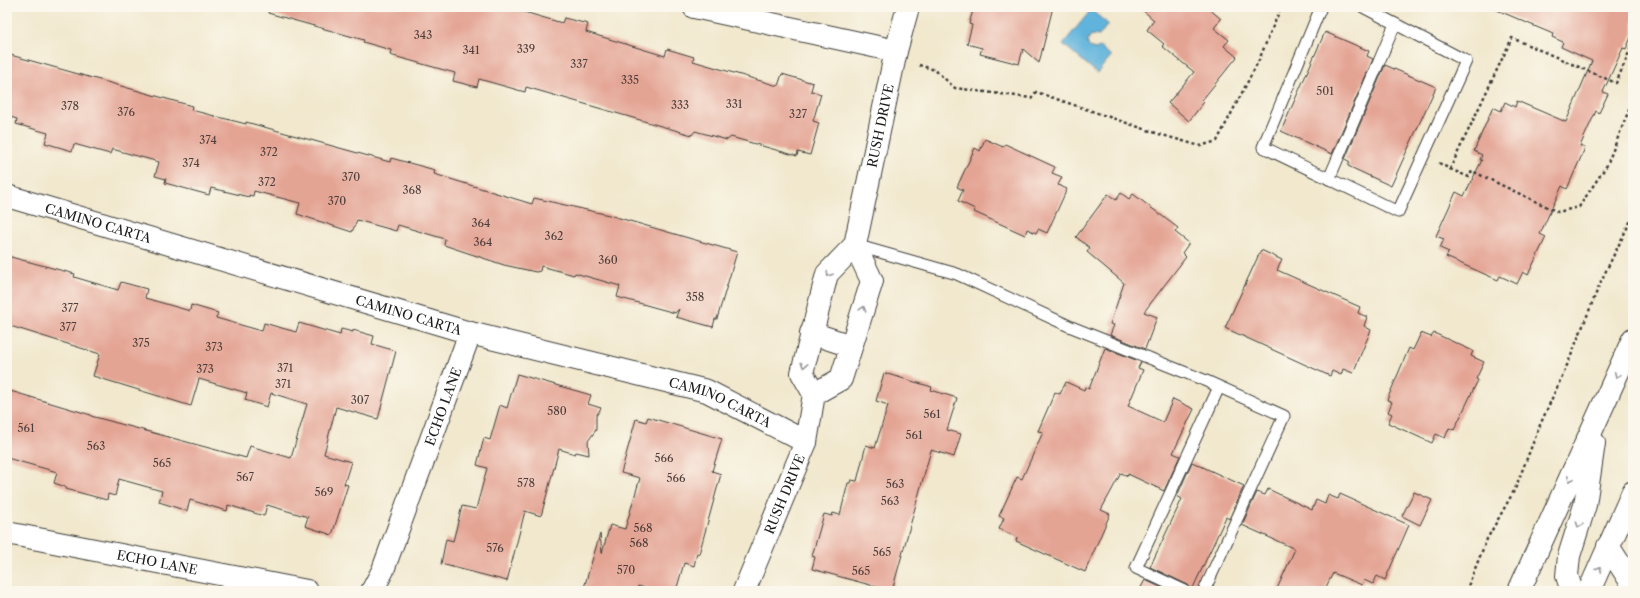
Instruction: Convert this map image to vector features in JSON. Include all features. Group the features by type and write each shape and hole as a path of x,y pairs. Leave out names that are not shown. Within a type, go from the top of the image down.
{"street":[{"path":"694,7 896,51"},
{"name":"RUSH DRIVE","path":"855,245 896,51 908,7"},
{"name":"CAMINO CARTA","path":"7,196 470,333 707,391 806,442"},
{"path":"855,245 872,281 841,379 814,394 802,373 827,274 855,245"},
{"name":"ECHO LANE","path":"372,591 383,570 470,333"},
{"path":"811,334 851,346"},
{"path":"1519,591 1633,339"},
{"name":"RUSH DRIVE","path":"744,591 806,442 814,394"},
{"path":"1572,591 1567,576 1569,556 1585,505 1598,418"},
{"path":"1589,591 1633,492"},
{"name":"ECHO LANE","path":"7,532 307,591"},
{"path":"1608,546 1633,585"}],"lane":[{"path":"1321,7 1263,147 1398,212 1466,61 1395,24 1378,11 1363,7"},
{"path":"1329,179 1395,24"},
{"path":"855,245 957,274 1069,326 1219,387 1284,416 1204,591"},
{"path":"1185,591 1136,568 1219,387"}],"path":[{"path":"920,59 919,66 935,70 955,88 1031,98 1036,92 1159,134 1200,146 1217,141 1259,60 1280,7"},
{"path":"1450,169 1512,38 1616,84 1633,43"},
{"path":"1423,156 1469,177 1472,171 1558,212 1579,207 1607,165 1633,100"},
{"path":"1466,591 1487,539 1515,489 1540,425 1568,364 1601,281 1633,216"}],"water":[{"path":"1091,10 1108,24 1099,36 1091,35 1087,41 1089,47 1095,49 1100,47 1111,56 1097,73 1063,44"}],"building":[{"path":"269,7 507,7 562,23 564,18 588,24 586,32 665,56 667,49 694,57 693,61 778,86 782,74 813,83 811,91 821,94 813,121 819,123 810,155 798,152 797,156 731,137 727,140 695,131 692,135 526,87 525,92 479,79 477,87 453,81 455,73 390,55 391,50 363,42 364,40 268,13"},
{"path":"974,7 1053,7 1039,63 1023,49 1019,64 980,54 982,48 967,44 972,25 969,24"},
{"path":"1139,7 1207,7 1221,19 1214,28 1229,40 1224,46 1237,57 1202,100 1204,102 1189,121 1168,103 1194,72 1162,46 1164,44 1147,30 1154,20"},
{"path":"1490,7 1633,7 1633,33 1626,49 1623,48 1603,92 1608,94 1599,113 1596,111 1580,146 1585,148 1567,189 1562,186 1540,234 1546,237 1528,275 1523,272 1517,284 1500,276 1498,280 1446,257 1449,252 1440,248 1444,239 1436,236 1456,192 1464,196 1482,160 1480,160 1482,155 1474,151 1493,107 1501,111 1505,102 1515,107 1517,101 1566,122 1592,61 1561,47 1563,42 1552,37 1553,34"},
{"path":"1325,32 1369,51 1367,56 1373,59 1332,154 1281,131"},
{"path":"7,54 192,106 191,110 246,124 246,122 390,162 391,158 435,170 434,174 532,204 534,198 609,215 737,252 717,319 715,319 713,327 676,317 679,309 675,313 617,297 620,286 575,273 574,275 541,266 540,271 536,272 504,265 444,245 445,239 398,225 396,231 357,220 352,232 297,214 300,203 254,191 253,196 249,195 249,197 211,188 209,195 165,183 166,179 155,176 159,162 112,149 110,154 74,144 72,151 45,143 48,133 16,124 17,119 7,116"},
{"path":"1385,65 1436,87 1391,186 1348,166 1350,162 1345,159"},
{"path":"985,139 1003,147 1005,144 1055,167 1052,173 1062,177 1058,185 1067,189 1047,233 1038,229 1036,233 1027,229 1025,235 974,212 975,209 958,201 963,190 957,187 975,148 980,151"},
{"path":"1121,193 1129,199 1133,194 1178,228 1175,232 1189,243 1182,253 1186,257 1144,312 1157,317 1145,349 1110,335 1114,325 1110,324 1124,283 1087,252 1090,248 1076,237 1108,194 1116,200"},
{"path":"1261,250 1282,260 1277,270 1360,307 1358,313 1367,317 1364,326 1371,330 1353,373 1343,369 1341,375 1332,371 1330,376 1225,328"},
{"path":"7,256 75,274 74,277 118,290 121,282 147,289 145,298 190,311 191,305 218,313 216,318 262,331 264,323 296,332 299,323 340,335 341,329 353,332 353,330 374,336 372,344 396,351 378,419 336,407 324,454 351,462 344,484 348,485 332,535 305,526 308,517 267,505 264,516 228,505 227,511 190,500 187,511 159,502 162,491 119,479 115,496 108,494 107,500 66,489 66,487 54,483 57,472 7,458 7,390 91,416 246,458 250,446 291,458 307,404 271,393 267,407 245,400 247,393 199,379 191,406 93,376 100,354 7,325"},
{"path":"1421,333 1431,337 1434,333 1473,351 1471,356 1484,362 1476,379 1478,380 1454,430 1449,428 1445,438 1436,434 1432,443 1388,423 1392,414 1388,412 1392,402 1387,400 1409,348 1413,350"},
{"path":"1105,348 1141,362 1138,368 1143,370 1128,406 1163,422 1173,399 1194,409 1173,453 1180,456 1164,491 1128,474 1128,476 1121,473 1101,510 1110,514 1085,572 1016,541 1017,537 999,529 1004,518 999,516 1017,477 1022,479 1043,432 1038,431 1055,392 1060,394 1066,382 1084,390 1085,387 1089,389"},
{"path":"884,373 932,387 931,390 957,398 947,430 961,434 954,457 931,450 892,591 812,569 815,557 812,556 824,514 832,516 833,513 840,515 848,483 850,483 851,480 857,481 866,445 875,448 888,405 876,401"},
{"path":"517,374 591,395 588,404 601,408 596,416 596,430 588,441 589,455 576,452 575,454 559,449 541,516 525,511 507,581 441,564 446,539 453,541 462,506 476,509 487,468 477,465 484,438 490,440 500,405 507,408"},
{"path":"648,417 722,439 712,471 721,474 699,554 697,553 694,566 684,563 676,591 656,591 638,586 636,591 583,591 600,534 602,553 610,525 625,529 640,478 621,473 636,419 646,422"},
{"path":"1192,462 1244,486 1229,519 1226,517 1192,590 1188,585 1150,567 1182,499 1177,496"},
{"path":"1268,489 1312,510 1316,500 1325,504 1328,495 1338,499 1340,494 1409,525 1385,580 1377,576 1373,584 1364,580 1362,585 1333,573 1324,591 1276,591 1295,549 1242,525 1257,492 1265,495"},
{"path":"1414,492 1432,500 1420,525 1402,516"},
{"path":"1145,580 1169,591 1139,591"}]}
